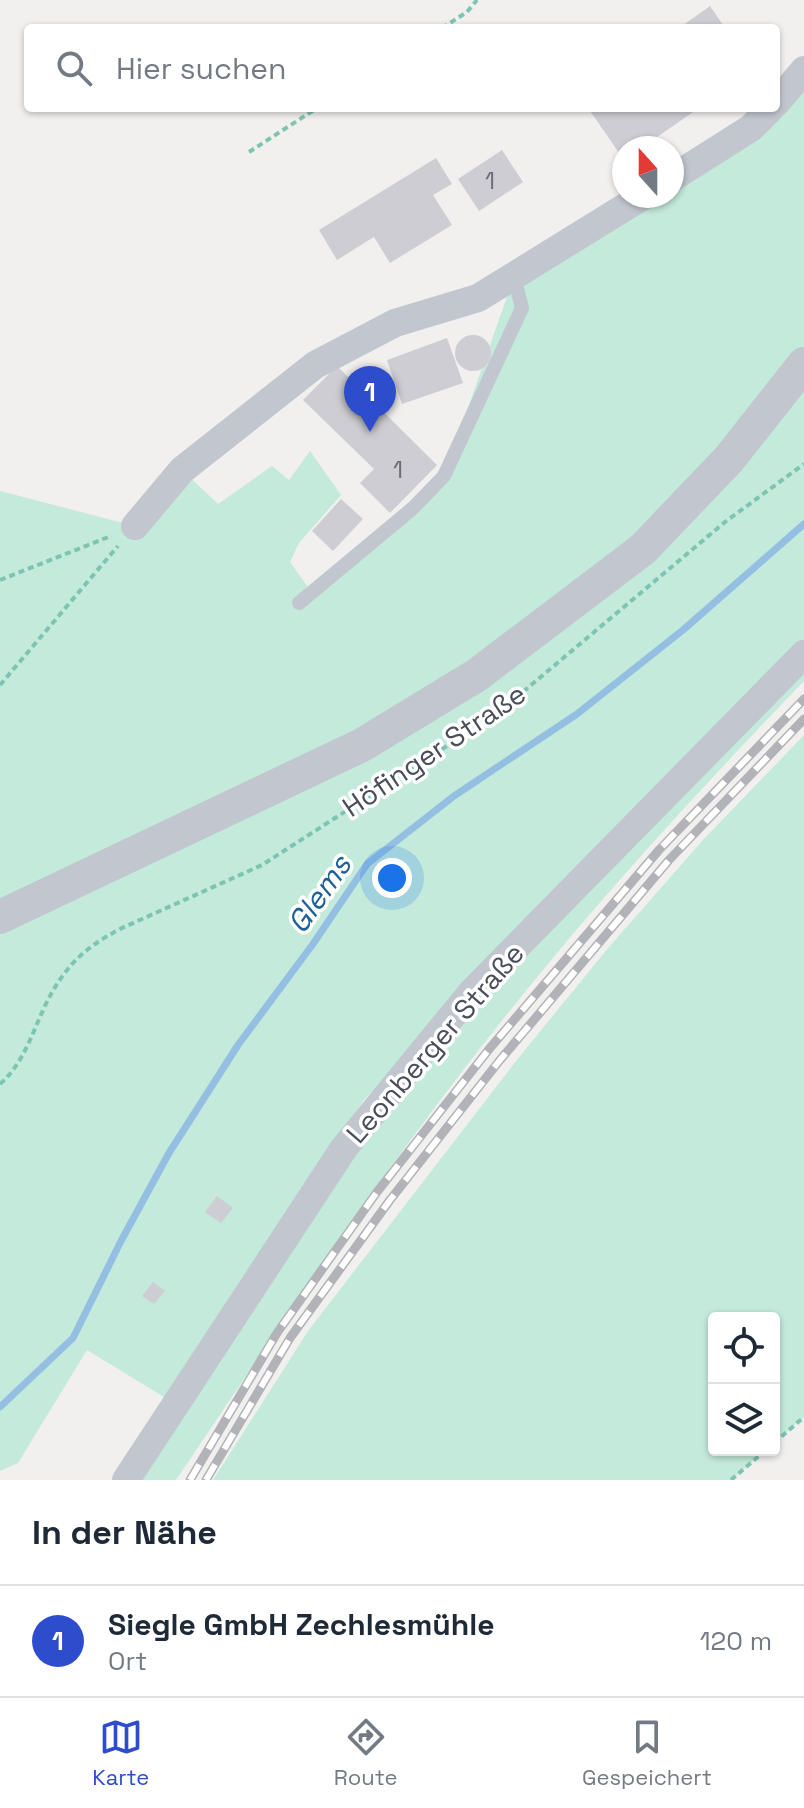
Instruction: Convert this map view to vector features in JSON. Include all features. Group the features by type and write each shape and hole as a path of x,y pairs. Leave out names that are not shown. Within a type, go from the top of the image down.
{"street":[{"path":"780,98 804,70"},
{"path":"684,170 751,128 767,112"},
{"path":"135,526 182,470 315,365 395,323 478,298 624,208"},
{"name":"Höfinger Straße","path":"0,917 362,745 477,675 643,549 729,459 804,364"},
{"name":"Leonberger Straße","path":"126,1480 344,1148 471,993 804,654"}],"lane":[{"path":"299,603 413,508 444,476 522,308 514,277"}],"path":[{"path":"448,24 467,12 477,0"},
{"path":"249,152 311,112"},
{"name":"Höfinger Straße","path":"0,1084 29,1045 60,978 77,956 122,928 262,865 441,750 524,691 725,522 804,464"},
{"path":"0,580 135,526"},
{"path":"0,685 135,526"},
{"path":"780,1438 804,1417"},
{"path":"731,1480 759,1456"}],"green space":[{"path":"804,83 804,645 363,1101 169,1400 87,1350 18,1463 0,1471 0,491 135,526 182,470 218,504 272,466 289,480 310,451 341,495 299,543 290,562 307,586 300,601 444,476 514,277 624,208 684,208 684,169 764,112 780,112 780,100"},
{"path":"804,653 804,681 626,872 525,992 433,1110 345,1232 176,1480 136,1480 274,1263 474,998"},
{"path":"804,735 804,1417 780,1438 780,1312 708,1312 708,1456 759,1456 731,1480 213,1480 308,1331 520,1056 609,947 703,840"}],"building":[{"path":"710,6 722,24 685,24"},
{"path":"591,112 693,112 658,136 612,136 612,143"},
{"path":"502,150 523,182 479,211 458,179"},
{"path":"436,158 452,184 433,195 452,225 390,263 374,237 337,260 319,230"},
{"path":"473,335 485,341 491,353 485,365 473,371 461,365 455,353 461,341"},
{"path":"447,338 463,383 402,404 387,360"},
{"path":"337,366 437,465 390,513 360,483 374,469 303,400"},
{"path":"341,499 363,519 333,551 312,531"},
{"path":"217,1196 233,1208 221,1223 205,1212"},
{"path":"153,1282 165,1291 154,1304 142,1296"}],"waterway":[{"name":"Glems","path":"0,1407 73,1338 169,1153 238,1045 313,944 367,864 454,796 577,714 683,630 804,524"}],"railway":[{"path":"190,1480 277,1333 377,1192 490,1048 659,850 804,699"},
{"path":"206,1480 290,1338 390,1200 500,1060 669,860 804,719"}],"place":[{"name":"Siegle GmbH Zechlesmühle","path":"370,432"}]}
